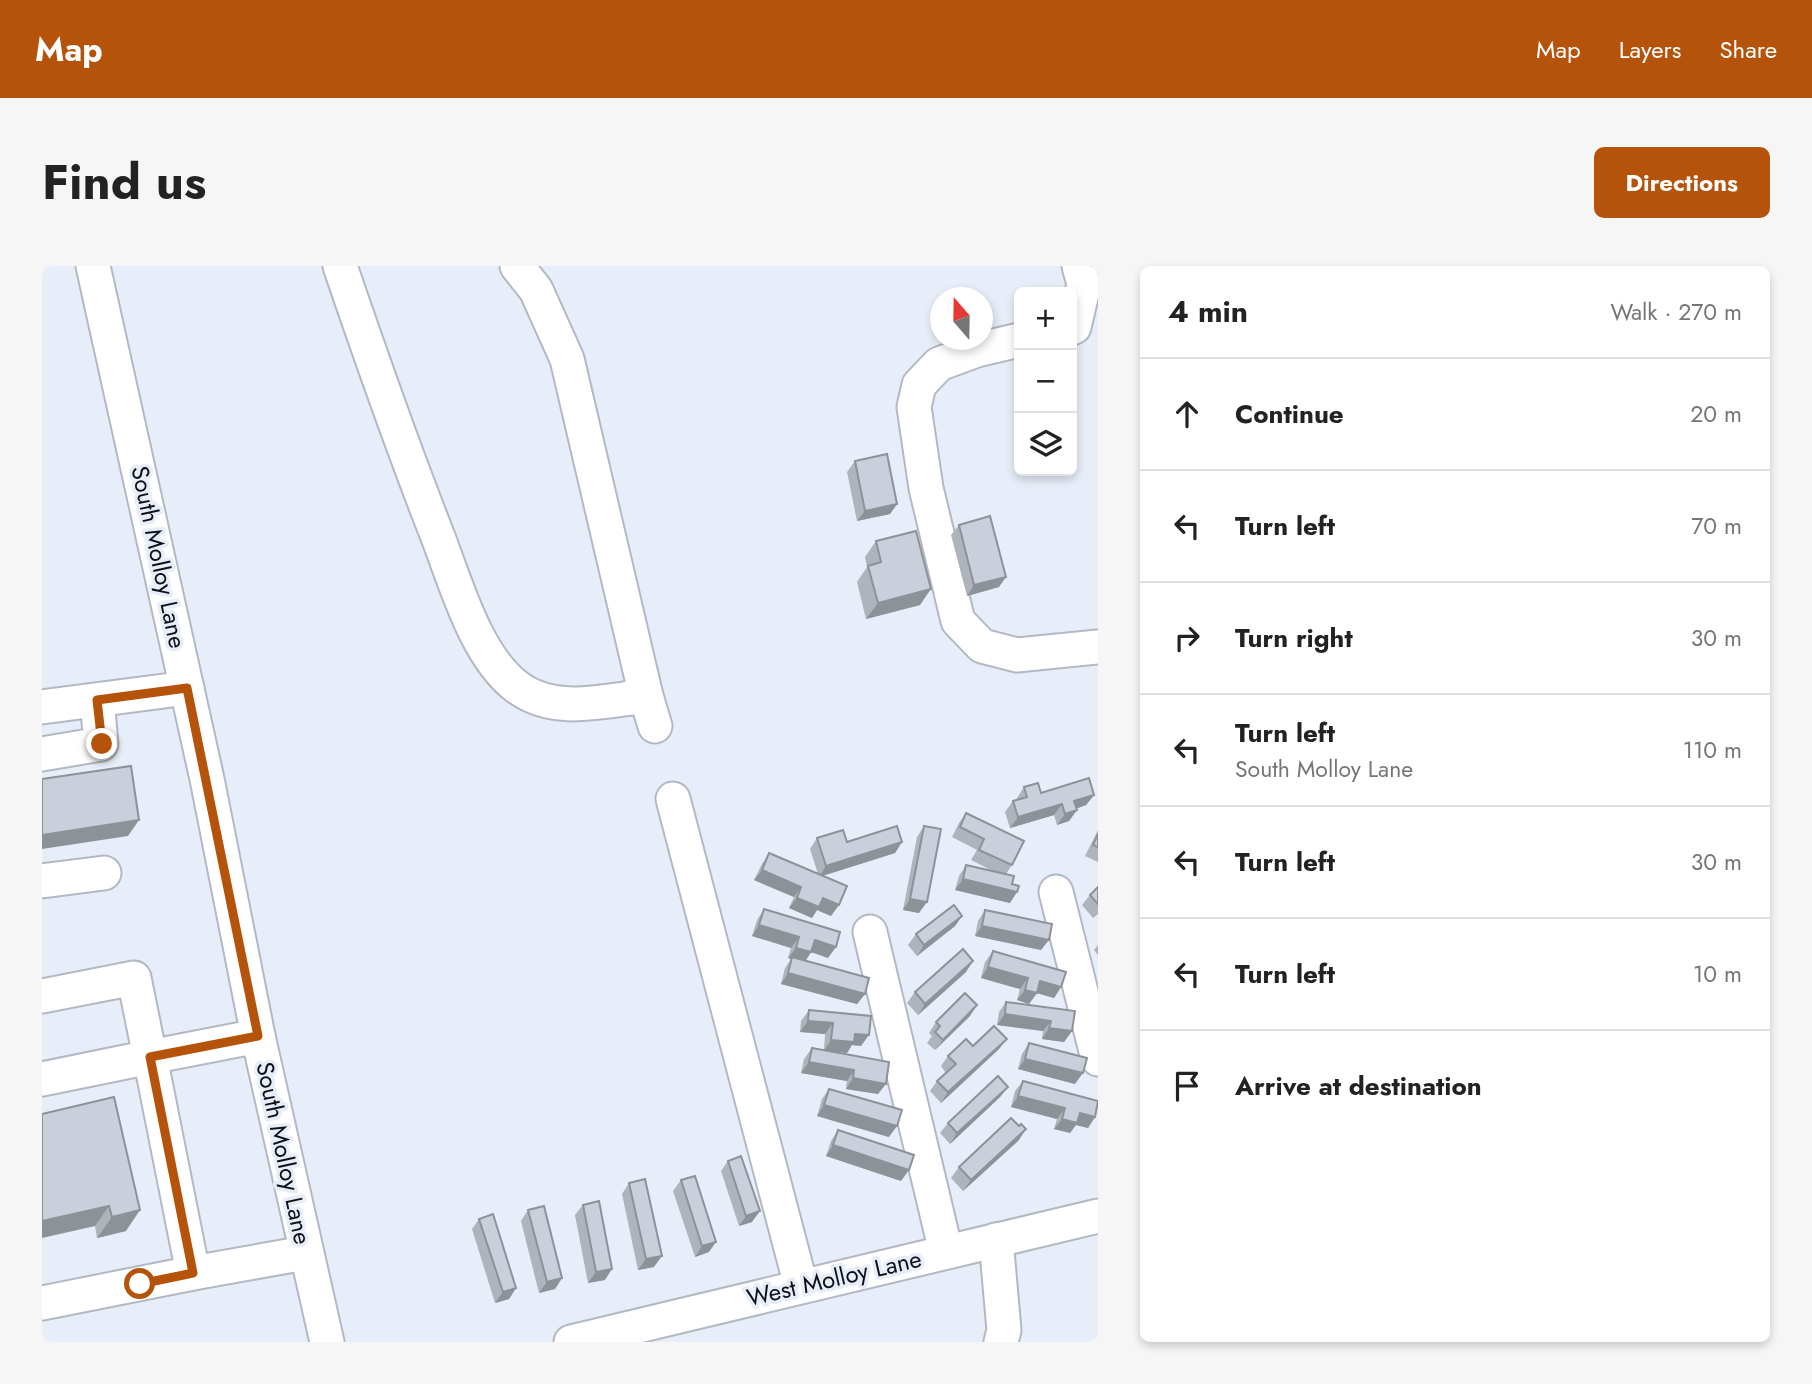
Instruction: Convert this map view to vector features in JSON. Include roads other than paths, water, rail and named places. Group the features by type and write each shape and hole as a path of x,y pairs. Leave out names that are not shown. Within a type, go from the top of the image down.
{"street":[{"name":"South Molloy Lane","path":"93,266 187,688 305,1253 327,1342"},
{"path":"340,266 392,421 468,615 492,661 516,686 544,701 650,711 566,359 536,290 517,266"},
{"path":"1077,315 1087,277"},
{"path":"1014,341 977,350 939,364 919,385 914,407 926,488 958,621 982,646 1017,655 1098,647"},
{"path":"42,708 187,688"},
{"path":"42,754 102,744 97,700"},
{"path":"673,799 801,1286"},
{"path":"42,881 104,873"},
{"path":"1056,892 1098,1059"},
{"path":"870,932 946,1252"},
{"path":"42,996 134,978 193,1273"},
{"path":"42,1079 258,1036"},
{"name":"West Molloy Lane","path":"571,1342 1098,1216"},
{"path":"996,1240 1004,1330 1001,1342"},
{"path":"42,1303 305,1253"}]}
